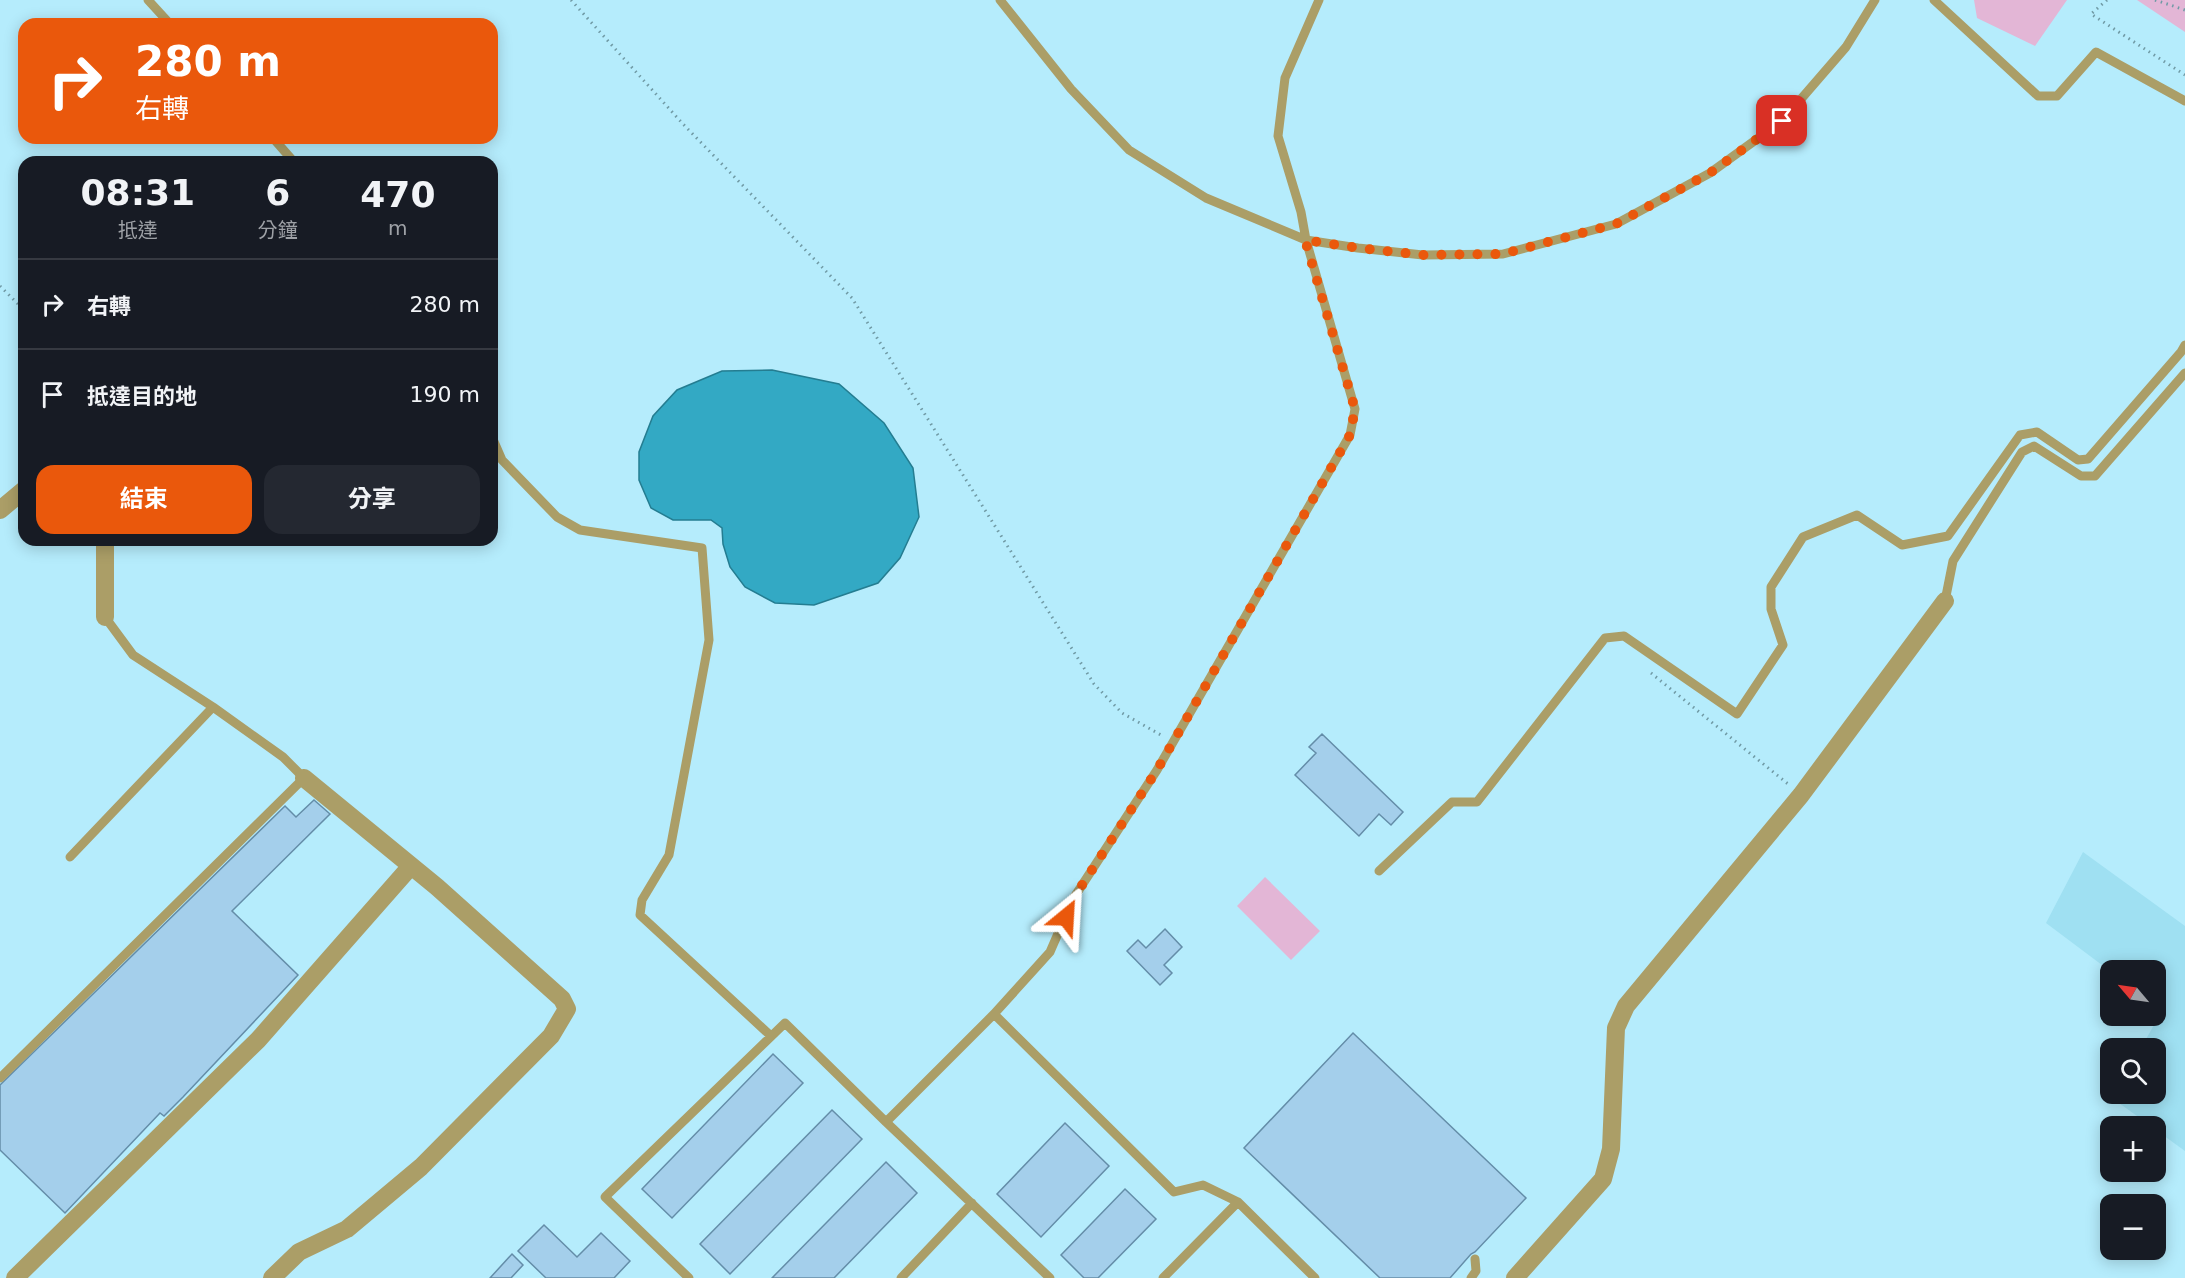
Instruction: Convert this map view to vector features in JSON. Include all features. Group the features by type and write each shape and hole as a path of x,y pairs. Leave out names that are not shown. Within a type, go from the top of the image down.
{"street":[{"path":"0,510 18,495"},
{"path":"105,546 105,617"},
{"path":"1515,1278 1603,1179 1611,1149 1616,1028 1626,1006 1801,795 1945,600"},
{"path":"272,1278 299,1252 347,1229 421,1167 551,1036 567,1009 562,999 411,866 304,778"},
{"path":"15,1278 258,1040 411,866"}],"lane":[{"path":"148,0 164,18"},
{"path":"1000,0 1071,88 1129,150 1206,198 1305,240 1423,255 1503,254 1616,224 1710,173 1782,121 1846,47 1875,0"},
{"path":"886,1122 994,1014 1050,952 1073,899 1173,741 1350,435 1355,409 1305,240 1301,212 1278,136 1285,78 1319,0"},
{"path":"1934,0 2038,96 2057,96 2096,52 2185,102"},
{"path":"278,144 289,156"},
{"path":"1379,871 1452,802 1477,802 1605,638 1624,636 1737,714 1783,645 1771,609 1771,587 1803,537 1857,515 1902,545 1948,536 2020,435 2037,432 2078,460 2088,459 2185,345"},
{"path":"1945,600 1953,561 2022,452 2034,446 2081,476 2095,476 2185,373"},
{"path":"498,451 502,460 557,517 580,530 702,548 709,640 669,855 642,900 640,915 771,1036"},
{"path":"0,1078 304,778 283,757 134,655 105,617"},
{"path":"70,857 213,707"},
{"path":"994,1014 1174,1192 1203,1185 1238,1202 1315,1278"},
{"path":"689,1278 605,1197 785,1023 1050,1278"},
{"path":"1163,1278 1238,1202"},
{"path":"901,1278 972,1203"},
{"path":"1471,1278 1476,1271 1475,1259"}],"path":[{"path":"572,0 683,124 852,298 1094,684 1122,712 1173,741"},
{"path":"2107,0 2091,14 2185,75"},
{"path":"2155,0 2185,10"},
{"path":"0,286 18,304"},
{"path":"1645,668 1801,795"}],"shaded area":[{"path":"1974,0 2067,0 2035,46 1977,18"},
{"path":"2137,0 2185,0 2185,32"},
{"path":"772,370 839,384 884,423 913,468 919,517 900,558 878,583 814,605 775,603 745,587 730,567 723,544 722,528 711,520 673,520 651,508 639,480 639,452 653,416 677,390 722,371"},
{"path":"2083,852 2185,926 2185,1151 2166,1137 2166,1116 2137,1116 2120,1104 2166,1104 2166,1038 2147,1038 2153,1026 2166,1026 2166,960 2100,960 2100,964 2046,923"},
{"path":"1265,877 1320,931 1291,960 1237,906"}],"building":[{"path":"1322,734 1403,812 1391,825 1379,814 1359,836 1295,775 1316,753 1309,747"},
{"path":"314,800 330,814 232,911 298,975 183,1097 164,1116 160,1113 65,1213 0,1150 0,1085 285,806 296,817"},
{"path":"1165,929 1182,947 1164,965 1172,973 1160,985 1127,951 1138,940 1146,948"},
{"path":"1353,1033 1526,1198 1450,1278 1380,1278 1244,1148"},
{"path":"773,1054 803,1083 672,1218 642,1189"},
{"path":"832,1110 862,1139 730,1274 700,1244"},
{"path":"1065,1123 1109,1166 1041,1237 997,1194"},
{"path":"886,1162 917,1193 834,1278 772,1278"},
{"path":"1125,1189 1156,1219 1098,1278 1084,1278 1061,1255"},
{"path":"544,1225 577,1257 601,1233 630,1261 614,1278 546,1278 518,1251"},
{"path":"512,1254 523,1265 511,1278 490,1278"}],"route":[{"path":"1066,917 1073,899 1157,770 1350,435 1355,409 1305,240 1423,255 1503,254 1616,224 1710,173 1782,121"}]}
